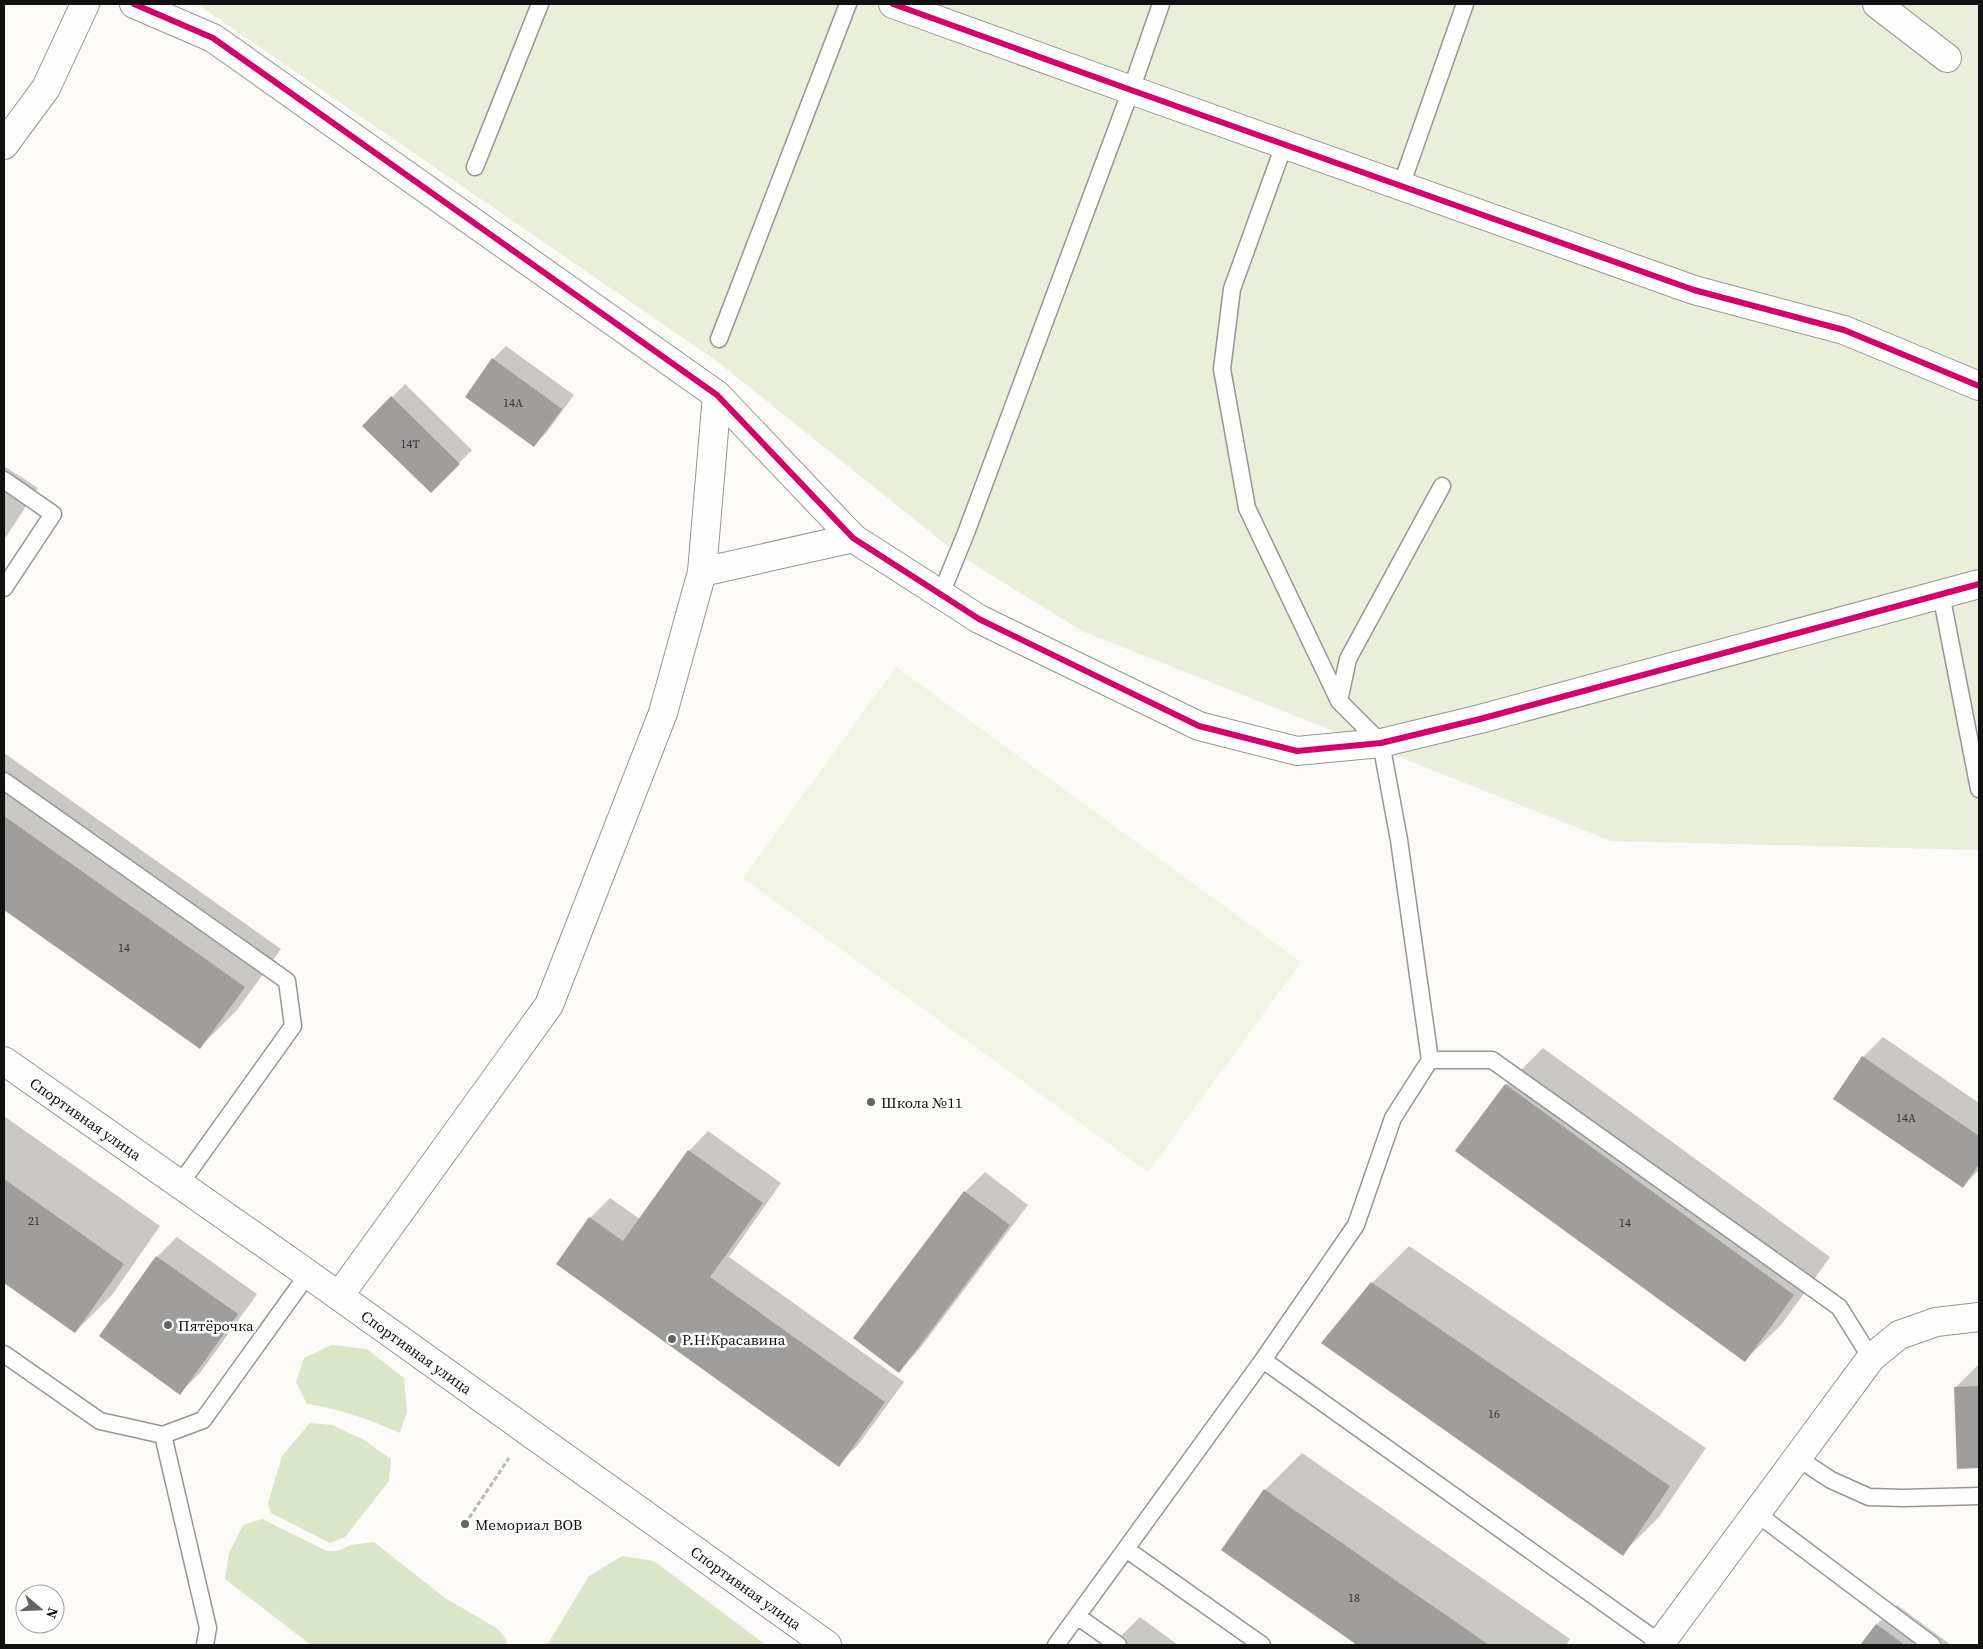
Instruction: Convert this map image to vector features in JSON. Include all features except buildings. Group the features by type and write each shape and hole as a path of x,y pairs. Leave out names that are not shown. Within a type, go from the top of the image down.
{"street":[{"path":"4,145 46,88 85,4"},
{"path":"134,4 213,38 717,395 853,538 979,618 1199,726 1297,751 1380,743 1490,716 1979,584"},
{"path":"893,4 1694,290 1844,330 1979,386"},
{"path":"1877,4 1947,58"},
{"path":"339,1296 549,1005 663,712 702,572 717,395"},
{"path":"702,572 853,538"},
{"name":"Спортивная улица","path":"4,1062 308,1274 827,1645"},
{"path":"1659,1644 1870,1358 1899,1335 1936,1322 1979,1317"}],"lane":[{"path":"476,167 540,4"},
{"path":"719,339 848,4"},
{"path":"941,594 966,533 1131,90 1161,4"},
{"path":"1401,186 1465,4"},
{"path":"1056,1645 1263,1360 1356,1225 1393,1118 1430,1060 1399,840 1380,743 1339,701 1247,508 1222,369 1232,289 1284,145"},
{"path":"4,480 53,514 4,588"},
{"path":"1339,701 1348,659 1442,486"},
{"path":"1941,594 1979,789"},
{"path":"4,781 287,981 294,1026 180,1184"},
{"path":"1430,1060 1492,1060 1839,1307 1870,1358"},
{"path":"4,1354 100,1421 163,1434 203,1420 308,1274"},
{"path":"1263,1360 1659,1644"},
{"path":"163,1434 208,1628 205,1645"},
{"path":"1796,1457 1831,1480 1869,1497 1979,1496"},
{"path":"1756,1513 1932,1645"},
{"path":"1126,1549 1262,1645"},
{"path":"1077,1616 1118,1645"}],"path":[{"path":"465,1524 527,1430"}],"green space":[{"path":"197,4 1979,4 1979,850 1611,841 1082,631 959,555 718,362"},
{"path":"896,667 1301,962 1148,1172 743,878"},
{"path":"332,1345 367,1349 404,1378 407,1412 400,1433 354,1415 307,1404 296,1382 304,1358"},
{"path":"310,1423 332,1425 364,1440 391,1459 389,1481 345,1537 330,1543 271,1513 268,1503 282,1456"},
{"path":"262,1519 327,1551 337,1551 351,1545 374,1542 445,1598 498,1629 507,1640 506,1645 311,1645 225,1579 229,1553 243,1525"},
{"path":"622,1556 654,1561 766,1645 547,1645 589,1576"}],"cycle path":[{"path":"134,4 213,38 717,395 853,538 979,619 1199,726 1297,751 1381,743 1480,719 1979,584"},
{"path":"893,4 1694,290 1844,330 1979,386"}],"place":[{"name":"Школа №11","path":"871,1102"},
{"name":"Пятёрочка","path":"168,1325"},
{"name":"Р.Н.Красавина","path":"672,1339"},
{"name":"Мемориал ВОВ","path":"465,1524"}]}
